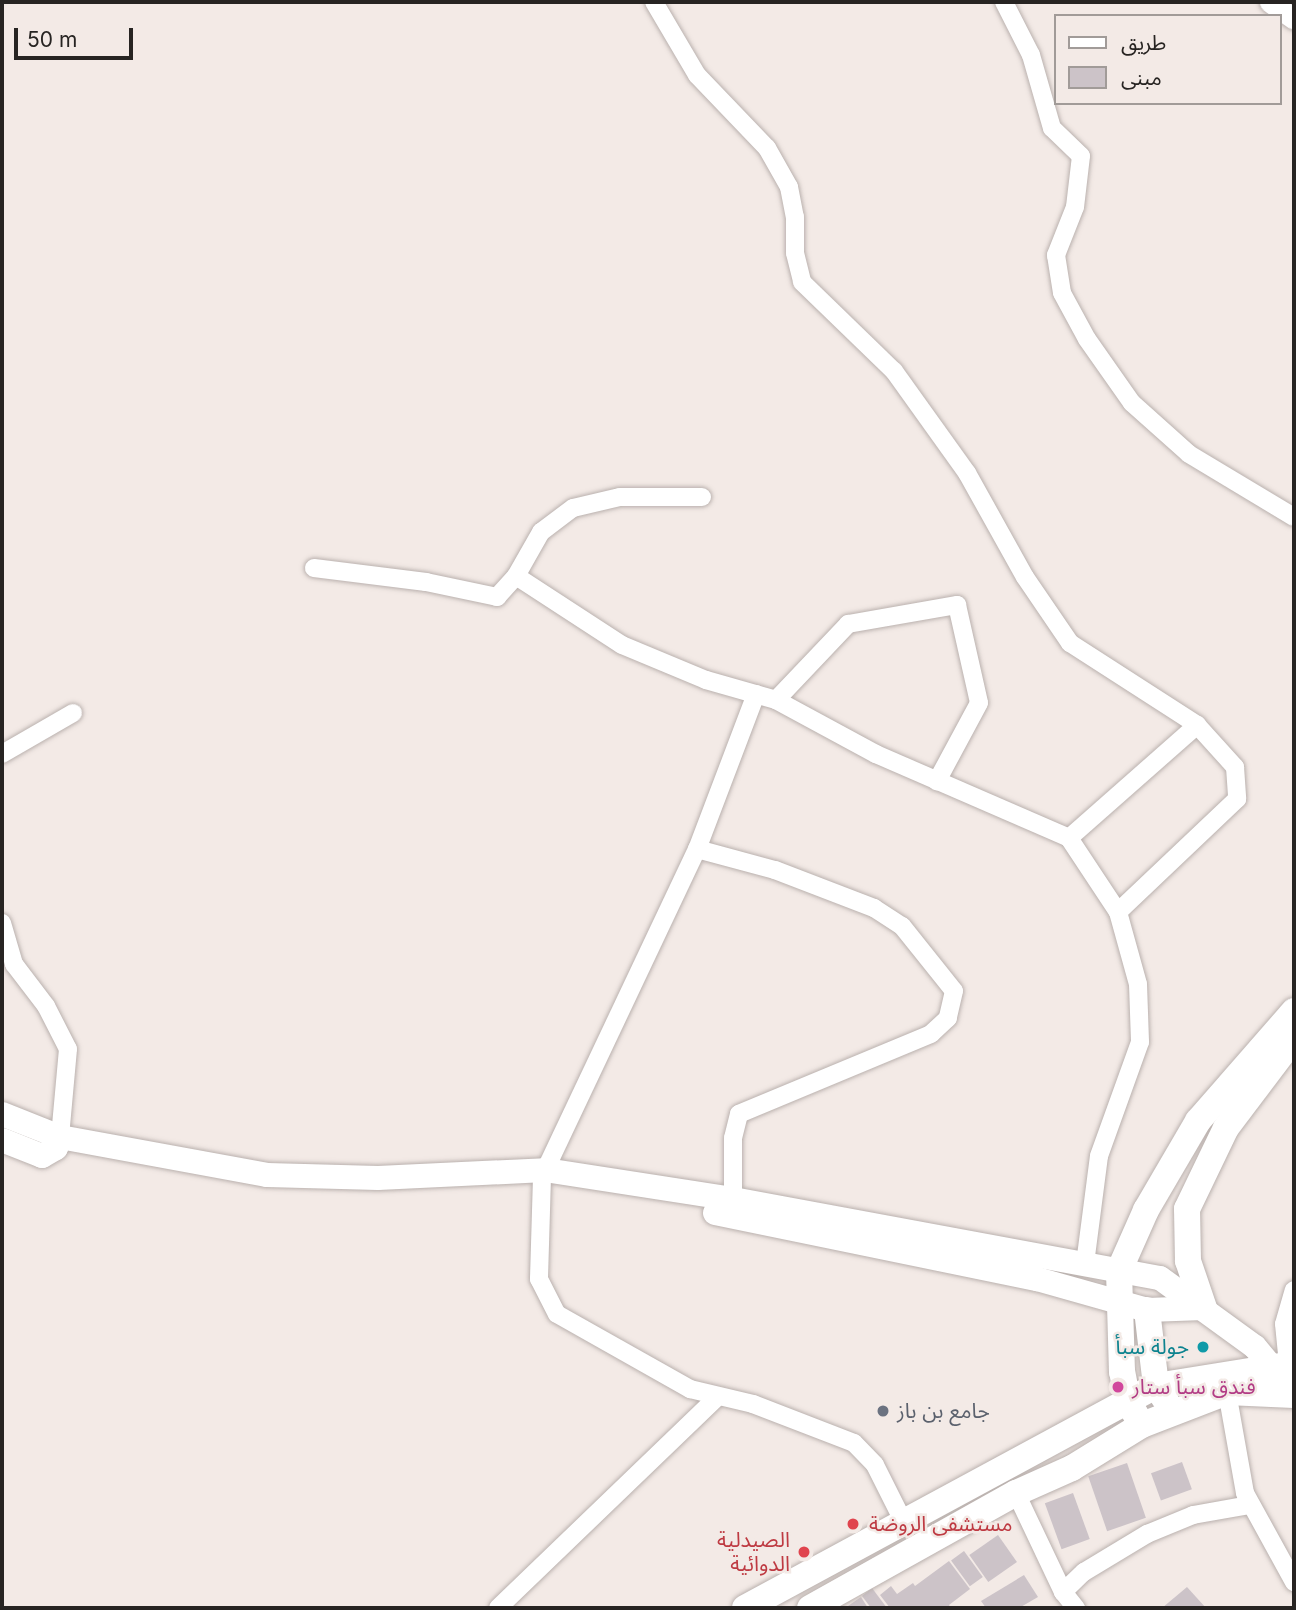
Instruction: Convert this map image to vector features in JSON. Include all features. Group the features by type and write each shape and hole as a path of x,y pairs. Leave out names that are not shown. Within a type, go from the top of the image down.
{"main road":[{"path":"1142,1425 1128,1402 1118,1300 1119,1271 1146,1210 1198,1121 1294,1011"},
{"path":"1204,1308 1188,1261 1187,1209 1226,1128 1294,1038"},
{"path":"2,1114 60,1137 267,1175 378,1178 544,1173 733,1199 1160,1278 1285,1365 1294,1394 1227,1392 1173,1411 1142,1425 1072,1468 1016,1493 810,1608"},
{"path":"2,1140 42,1156 56,1148 60,1137"},
{"path":"544,1173 1037,1279 1147,1310 1204,1308"},
{"path":"1147,1310 1156,1386 1173,1411"},
{"path":"745,1608 776,1601 903,1521 1156,1386 1285,1365"}],"street":[{"path":"654,2 697,75 766,148 789,187 795,217 794,253 803,282 894,371 967,473 1025,577 1070,643 1197,725 1235,767 1237,799 1118,912"},
{"path":"1004,2 1031,55 1052,128 1081,156 1075,207 1056,255 1062,293 1087,340 1132,403 1189,454 1294,517"},
{"path":"1270,2 1294,19"},
{"path":"314,568 426,582 497,597 516,576 541,532 573,508 620,497 702,497"},
{"path":"516,576 622,645 706,680 776,700 876,754 1069,838 1118,912 1138,984 1140,1042 1100,1156 1085,1264"},
{"path":"776,700 848,624 957,605 979,703 937,780"},
{"path":"756,694 697,849 544,1173 539,1279 557,1314 690,1389 753,1404 854,1443 876,1465 903,1521"},
{"path":"2,754 73,713"},
{"path":"1069,838 1197,725"},
{"path":"697,849 775,870 874,908 902,926 954,991 948,1018 931,1034 739,1114 733,1138 733,1199"},
{"path":"2,923 14,964 46,1006 68,1049 60,1137"},
{"path":"1285,1365 1284,1324 1294,1290"},
{"path":"1227,1392 1232,1435 1250,1505 1294,1582"},
{"path":"498,1608 718,1397"},
{"path":"1016,1493 1063,1592 1076,1608"},
{"path":"1063,1592 1084,1572 1147,1534 1193,1515 1250,1505"}],"building":[{"path":"1182,1462 1192,1489 1161,1501 1151,1473"},
{"path":"1127,1463 1146,1518 1107,1531 1088,1476"},
{"path":"1073,1493 1090,1539 1062,1549 1045,1503"},
{"path":"998,1535 1017,1562 988,1582 969,1555"},
{"path":"964,1551 983,1577 970,1586 951,1560"},
{"path":"949,1561 970,1589 949,1605 951,1608 890,1608 880,1595 891,1586 897,1594 913,1583 915,1586"},
{"path":"1024,1575 1038,1597 1019,1608 986,1608 981,1601"},
{"path":"1187,1587 1206,1608 1162,1608"},
{"path":"872,1588 887,1608 871,1608 862,1596"},
{"path":"861,1597 868,1608 845,1608"}],"place":[{"name":"جولة سبأ","path":"1203,1347"},
{"name":"فندق سبأ ستار","path":"1118,1387"},
{"name":"جامع بن باز","path":"883,1411"},
{"name":"مستشفى الروضة","path":"853,1524"},
{"name":"الصيدلية الدوائية","path":"804,1552"}]}
